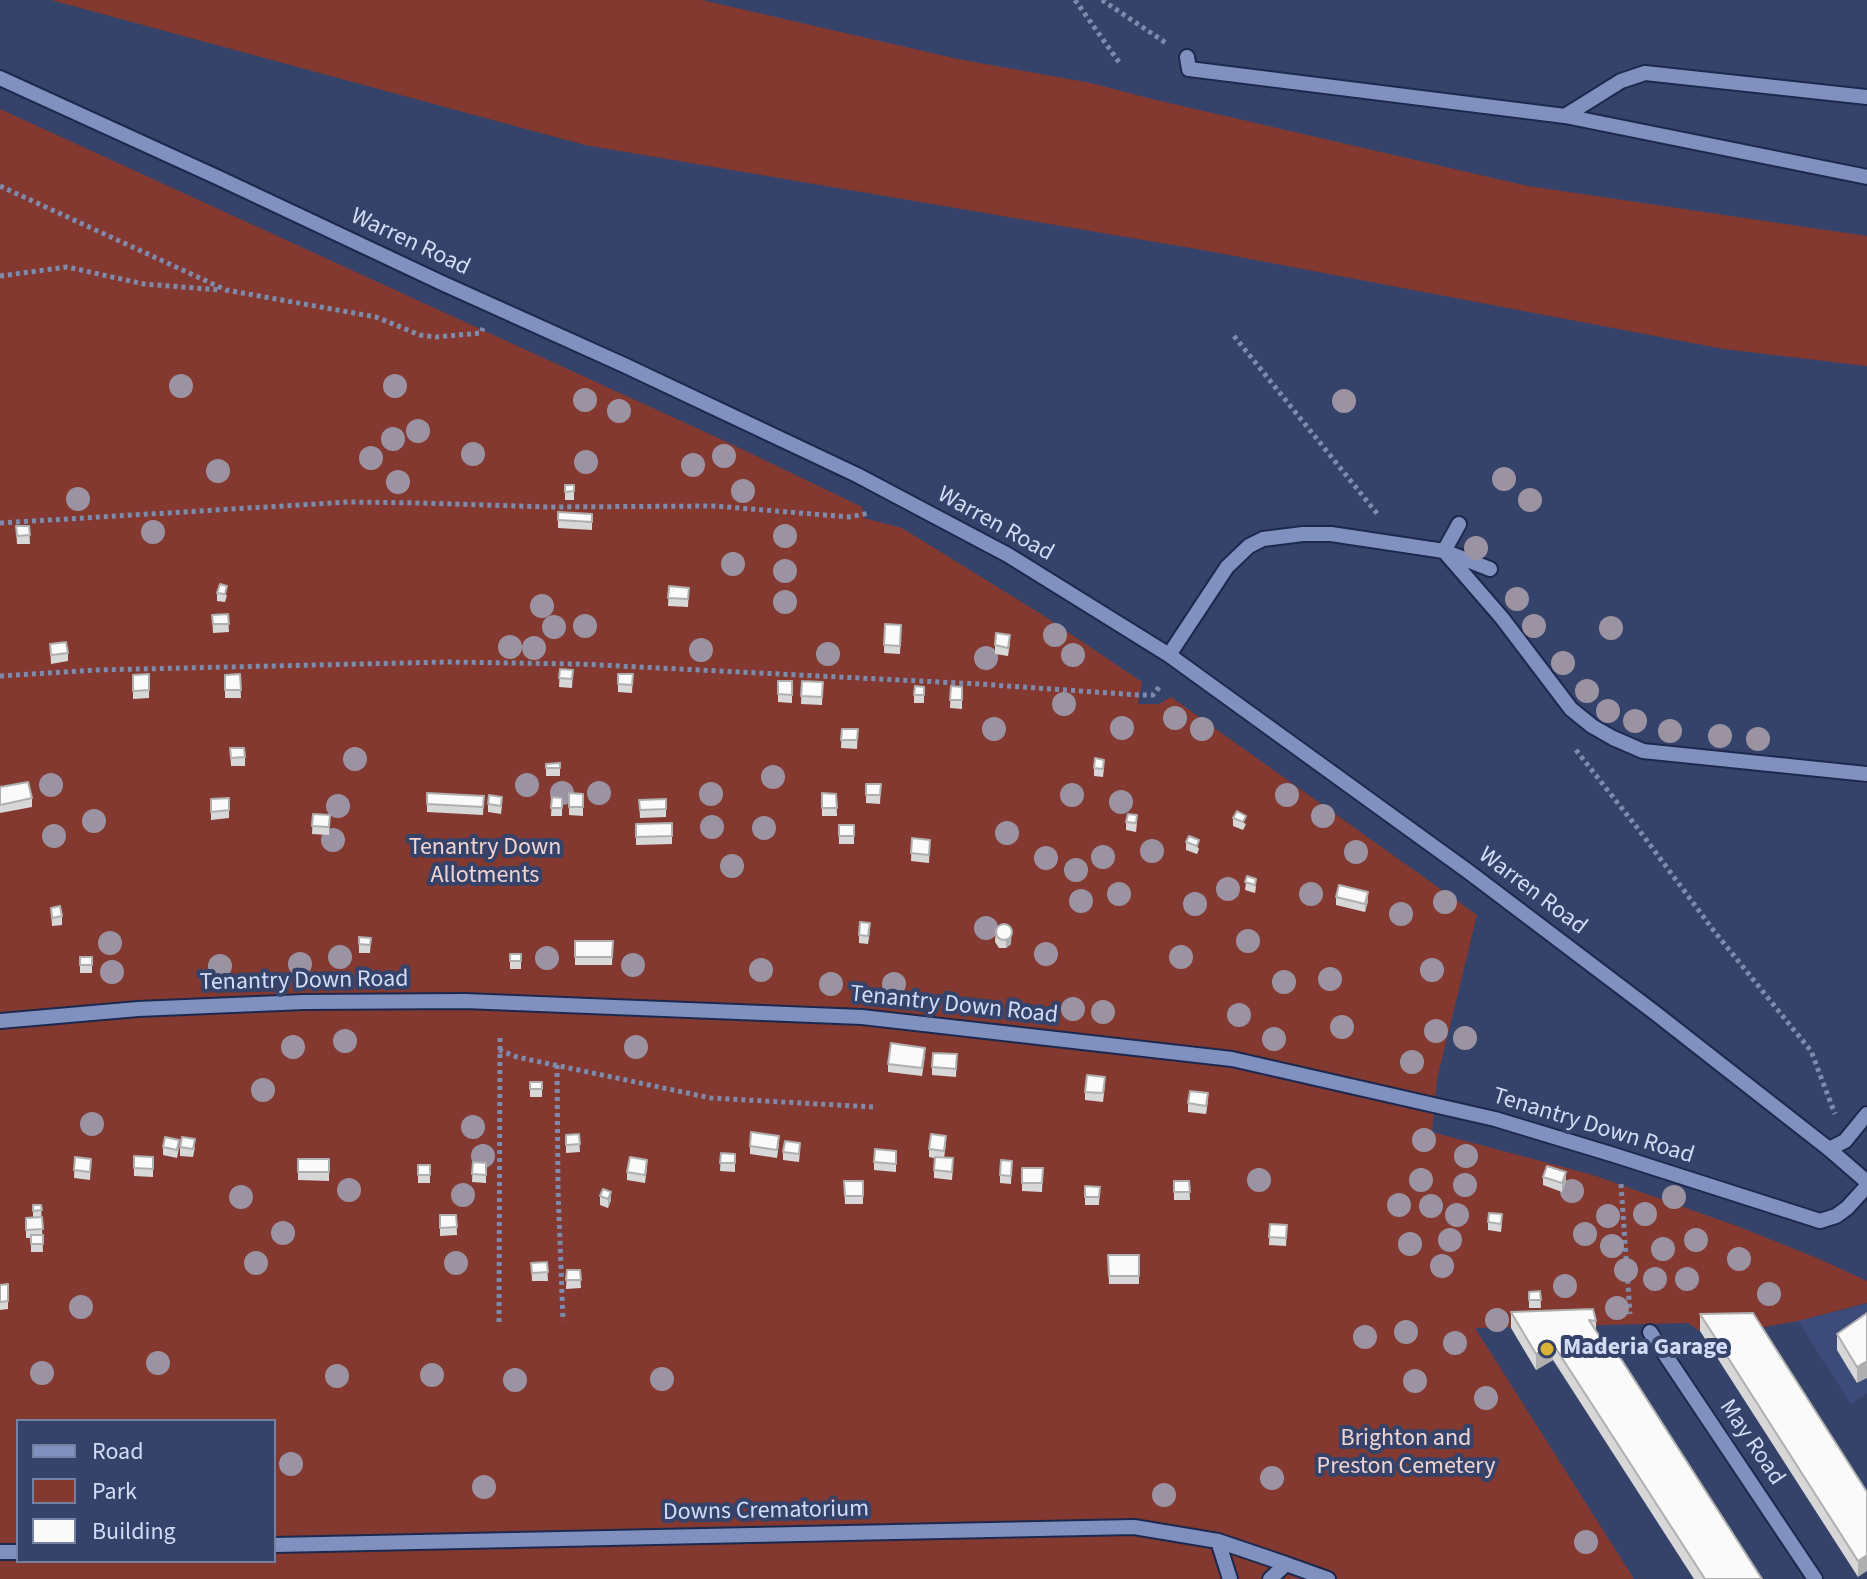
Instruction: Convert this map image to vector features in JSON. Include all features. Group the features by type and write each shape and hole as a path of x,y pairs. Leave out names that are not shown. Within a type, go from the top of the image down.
{"street":[{"path":"1187,57 1189,69 1565,116 1867,177"},
{"path":"1565,116 1621,81 1645,73 1867,97"},
{"name":"Warren Road","path":"0,78 857,475 1008,555 1169,655 1469,872 1829,1149 1867,1184"},
{"path":"1444,551 1459,524"},
{"path":"1169,655 1227,567 1249,546 1263,539 1331,534 1444,551 1490,569"},
{"path":"1444,551 1502,618 1571,709 1613,738 1643,751 1867,774"},
{"name":"Tenantry Down Road","path":"0,1021 138,1009 304,1002 465,1001 862,1017 1232,1059 1495,1119 1820,1221 1836,1216 1847,1208 1867,1184"},
{"path":"1829,1149 1845,1141 1867,1114"},
{"name":"May Road","path":"1650,1332 1815,1579"},
{"name":"Downs Crematorium","path":"276,1545 1134,1527 1218,1541 1328,1579"},
{"path":"1218,1541 1230,1579"},
{"path":"1270,1579 1286,1564"}],"path":[{"path":"1075,0 1121,65"},
{"path":"1102,0 1187,57"},
{"path":"0,186 226,290"},
{"path":"0,276 67,267 144,284 226,290 376,317 420,335 436,337 481,333 485,323"},
{"path":"0,523 349,502 550,507 715,506 849,517 871,513 875,507"},
{"path":"0,676 96,670 447,662 580,664 1139,695 1153,695 1160,686"},
{"path":"499,1322 500,1037"},
{"path":"499,1050 517,1057 711,1098 873,1107"},
{"path":"557,1065 563,1321"},
{"path":"1621,1176 1630,1316"}],"shaded area":[{"path":"1867,1304 1867,1393 1851,1404 1798,1321"}],"green space":[{"path":"51,0 702,0 958,59 1091,83 1528,186 1867,236 1867,366 1724,349 1203,250 585,145"},
{"name":"Tenantry Down Allotments","path":"0,109 727,442 862,507 864,518 902,528 1041,614 1142,682 1138,704 1159,704 1171,697 1477,915 1437,1079 1432,1132 1593,1175 1737,1226 1867,1281 1867,1303 1753,1329 1700,1331 1688,1323 1475,1328 1634,1579 0,1579"}],"building":[{"path":"565,485 574,485 574,491 565,492"},
{"path":"558,512 592,514 592,522 558,520"},
{"path":"16,526 29,526 30,535 17,536"},
{"path":"220,584 227,586 225,594 217,593"},
{"path":"669,586 689,588 688,599 668,598"},
{"path":"228,614 229,624 213,624 212,615"},
{"path":"885,624 901,625 900,646 884,645"},
{"path":"996,633 1010,635 1008,648 995,645"},
{"path":"66,642 68,653 51,655 50,644"},
{"path":"560,669 573,670 572,679 559,678"},
{"path":"149,674 149,690 133,691 133,675"},
{"path":"240,674 241,690 225,690 225,675"},
{"path":"618,674 633,674 632,685 618,684"},
{"path":"778,681 792,681 792,695 778,694"},
{"path":"802,681 823,682 822,697 801,696"},
{"path":"915,686 924,687 924,695 914,695"},
{"path":"951,686 962,687 962,700 950,700"},
{"path":"842,729 858,729 857,740 841,740"},
{"path":"230,748 244,748 245,757 231,758"},
{"path":"1095,758 1104,760 1103,769 1094,768"},
{"path":"560,763 560,768 546,768 546,764"},
{"path":"28,782 32,798 0,805 0,787"},
{"path":"866,784 881,784 880,795 866,795"},
{"path":"427,793 484,796 483,807 427,804"},
{"path":"569,793 583,794 583,807 569,807"},
{"path":"822,793 836,794 837,808 822,808"},
{"path":"489,795 502,797 501,806 488,804"},
{"path":"552,797 562,798 562,808 551,808"},
{"path":"229,798 229,810 211,812 211,799"},
{"path":"666,799 666,809 640,810 639,800"},
{"path":"1237,811 1246,816 1243,822 1233,818"},
{"path":"313,814 330,815 329,827 312,826"},
{"path":"1128,814 1137,815 1136,823 1126,822"},
{"path":"672,823 672,836 636,837 636,824"},
{"path":"839,825 854,825 854,836 839,836"},
{"path":"1189,836 1199,840 1197,846 1186,842"},
{"path":"912,838 930,840 929,855 911,853"},
{"path":"1247,876 1256,879 1255,885 1245,882"},
{"path":"1339,885 1368,892 1365,904 1336,897"},
{"path":"60,906 62,916 52,918 51,908"},
{"path":"860,922 870,923 868,936 859,935"},
{"path":"1001,924 1007,924 1012,932 1010,938 1001,940 996,935 996,929"},
{"path":"359,937 371,938 370,945 359,944"},
{"path":"575,941 613,941 612,957 575,957"},
{"path":"510,954 521,954 521,961 510,961"},
{"path":"80,957 92,957 92,965 80,965"},
{"path":"891,1043 925,1048 922,1068 888,1064"},
{"path":"933,1053 957,1054 956,1069 932,1067"},
{"path":"1087,1075 1105,1077 1103,1093 1085,1092"},
{"path":"530,1082 542,1082 542,1089 530,1089"},
{"path":"1190,1091 1208,1093 1206,1106 1188,1103"},
{"path":"751,1132 779,1136 777,1150 750,1146"},
{"path":"579,1134 580,1144 566,1145 566,1135"},
{"path":"931,1134 946,1136 944,1151 929,1149"},
{"path":"165,1137 179,1140 177,1150 163,1147"},
{"path":"182,1137 195,1139 193,1149 180,1147"},
{"path":"785,1141 800,1143 799,1154 783,1152"},
{"path":"875,1149 896,1151 896,1164 874,1162"},
{"path":"721,1153 735,1154 735,1163 720,1163"},
{"path":"134,1156 153,1157 153,1169 134,1168"},
{"path":"75,1157 91,1159 90,1172 74,1170"},
{"path":"630,1157 647,1160 645,1175 627,1172"},
{"path":"935,1157 953,1158 952,1172 934,1170"},
{"path":"298,1159 329,1159 329,1172 298,1172"},
{"path":"1001,1160 1012,1161 1011,1176 1000,1175"},
{"path":"473,1162 486,1163 486,1175 472,1174"},
{"path":"418,1165 430,1165 430,1175 418,1175"},
{"path":"1547,1166 1566,1172 1562,1183 1543,1177"},
{"path":"1022,1168 1043,1168 1042,1183 1022,1183"},
{"path":"844,1181 863,1181 863,1196 845,1196"},
{"path":"1174,1181 1189,1181 1190,1192 1174,1192"},
{"path":"1085,1186 1100,1187 1099,1197 1085,1197"},
{"path":"603,1189 611,1192 608,1199 600,1196"},
{"path":"33,1205 41,1205 42,1210 33,1211"},
{"path":"1489,1213 1502,1214 1501,1224 1488,1222"},
{"path":"440,1215 456,1215 457,1227 440,1228"},
{"path":"42,1217 43,1229 26,1230 26,1218"},
{"path":"1270,1224 1287,1225 1286,1238 1269,1237"},
{"path":"31,1235 43,1235 43,1244 31,1244"},
{"path":"1108,1255 1139,1255 1139,1276 1109,1276"},
{"path":"547,1262 548,1272 532,1273 531,1263"},
{"path":"567,1270 580,1270 581,1280 566,1280"},
{"path":"8,1284 8,1301 0,1302 0,1285"},
{"path":"1540,1291 1541,1300 1529,1300 1529,1292"},
{"path":"1593,1309 1596,1321 1589,1320 1611,1354 1616,1351 1762,1579 1705,1579 1553,1344 1536,1354 1511,1312"},
{"path":"1753,1313 1867,1492 1867,1555 1858,1561 1700,1314"},
{"path":"1867,1313 1867,1361 1857,1367 1837,1334"}],"place":[{"name":"Maderia Garage","path":"1547,1349"}],"park label":[{"name":"Brighton and Preston Cemetery","path":"1406,1454"}]}
